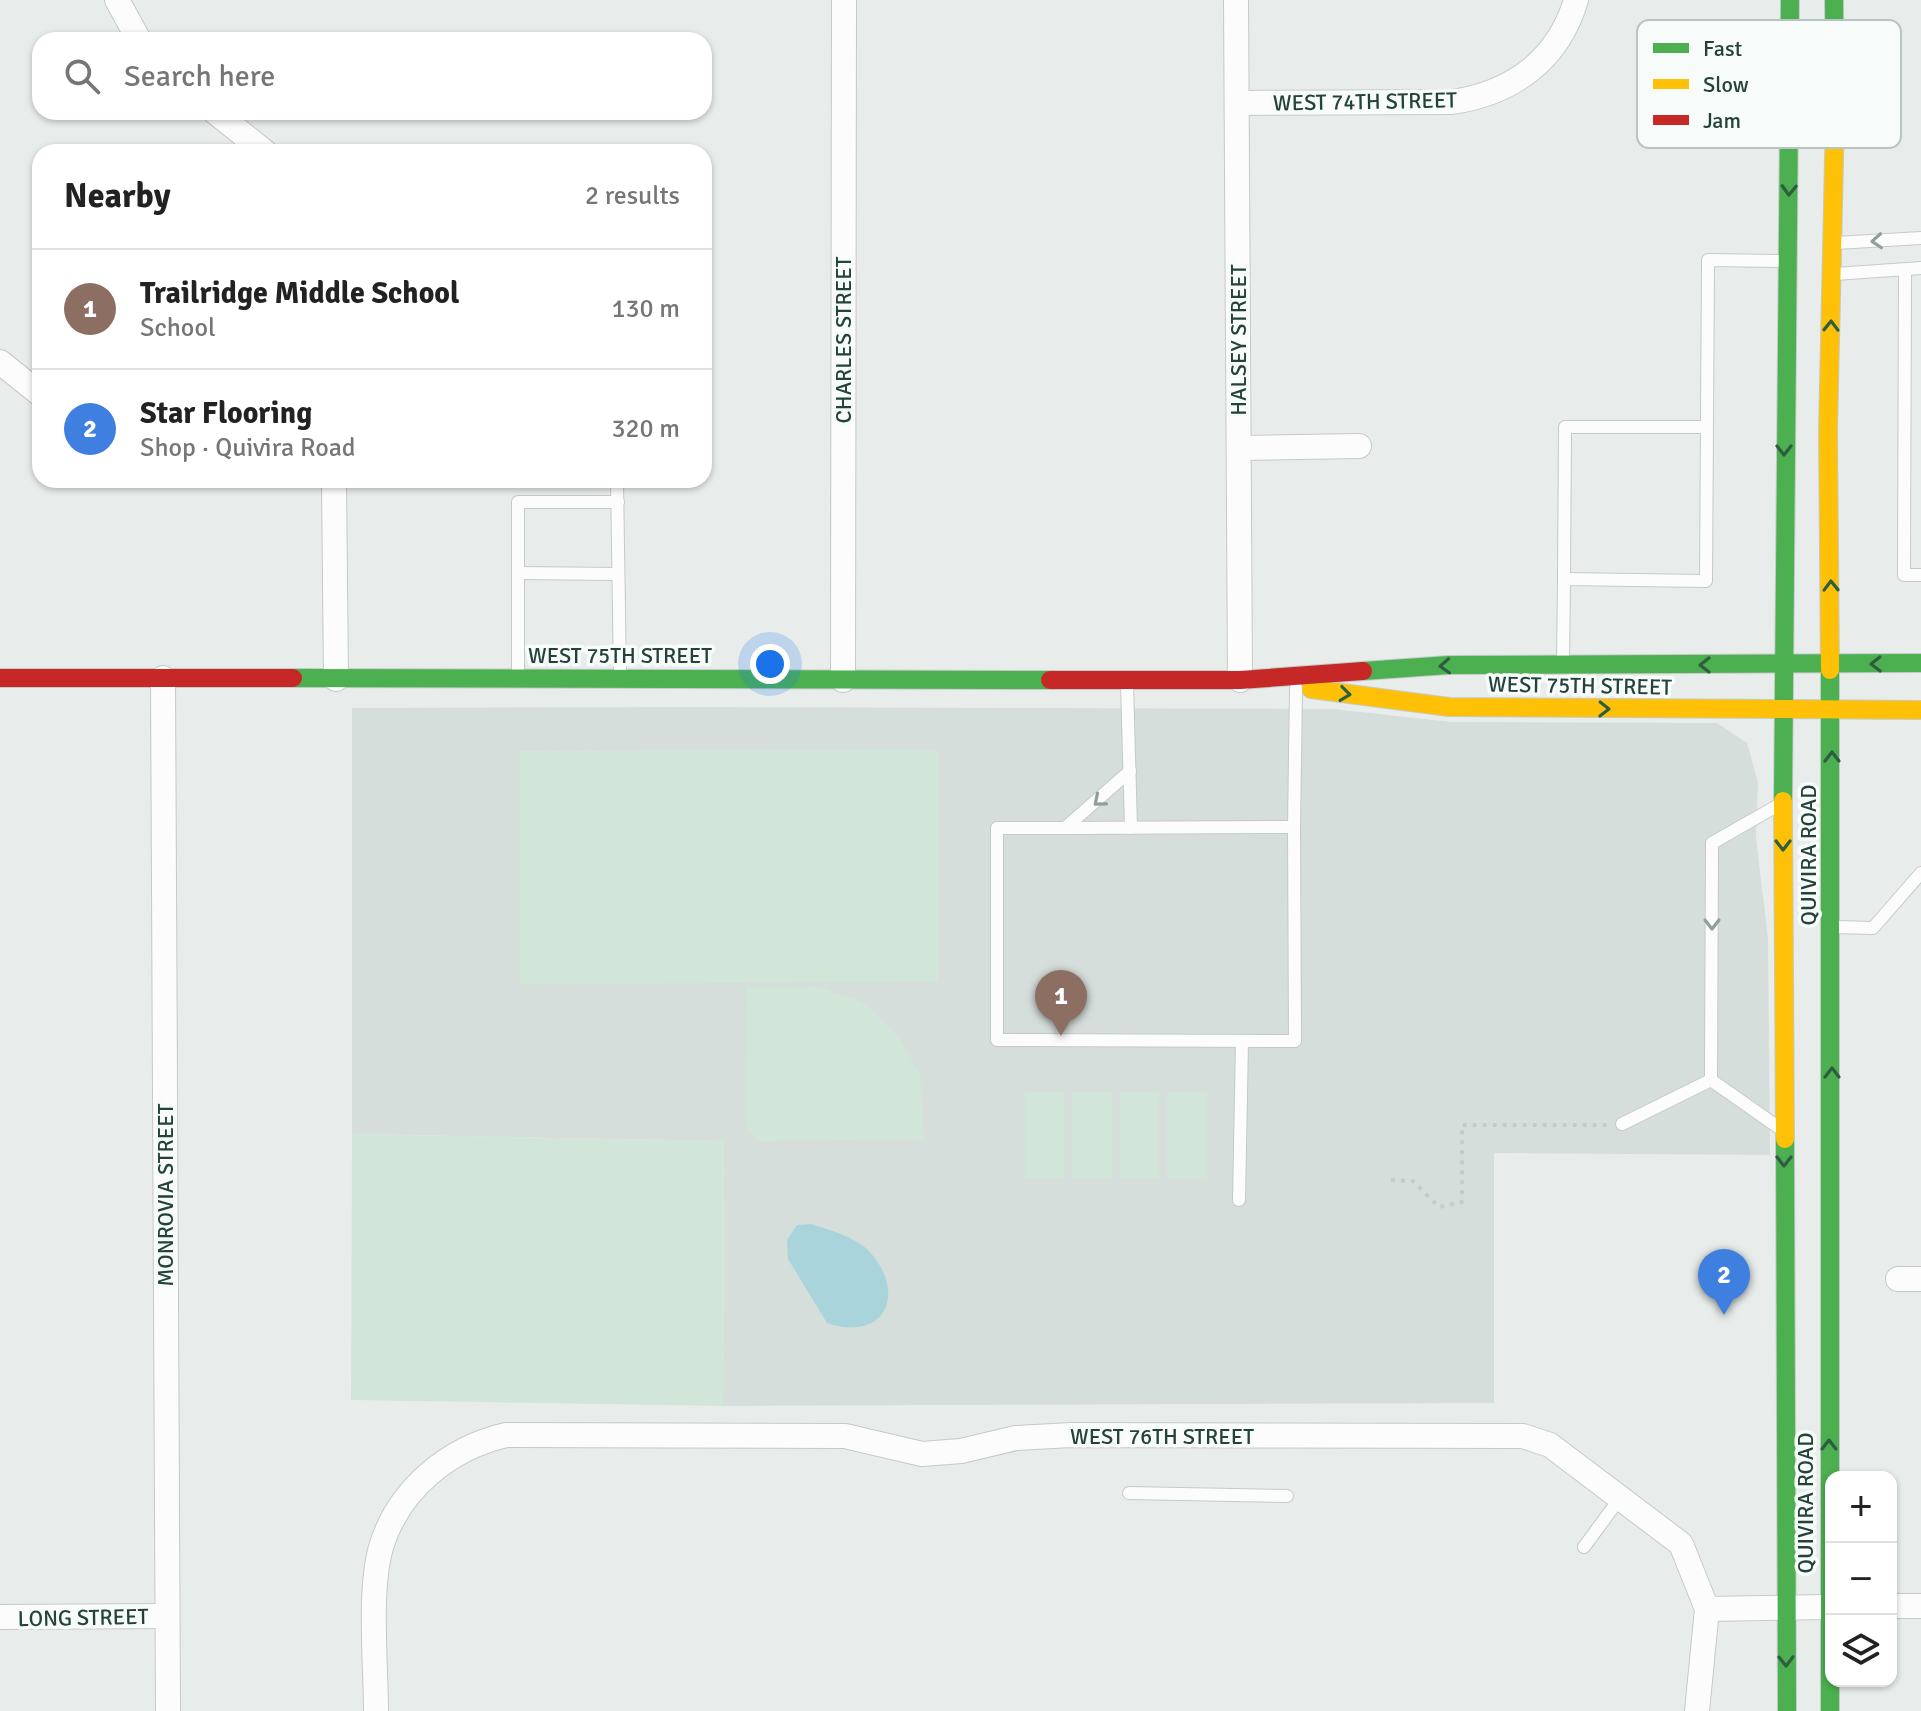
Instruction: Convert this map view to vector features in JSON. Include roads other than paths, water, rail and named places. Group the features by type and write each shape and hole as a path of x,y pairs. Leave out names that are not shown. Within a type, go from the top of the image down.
{"main road":[{"name":"QUIVIRA ROAD","path":"1790,0 1792,20"},
{"name":"QUIVIRA ROAD","path":"1834,0 1834,20"},
{"name":"QUIVIRA ROAD","path":"1803,148 1828,431 1832,664 1830,1543"},
{"name":"QUIVIRA ROAD","path":"1787,1711 1783,664 1814,264 1833,243 1833,148"},
{"name":"WEST 75TH STREET","path":"0,678 1127,681 1240,680 1449,665 1921,663"},
{"name":"WEST 75TH STREET","path":"1240,680 1449,707 1921,710"},
{"name":"QUIVIRA ROAD","path":"1830,1615 1830,1711"}],"street":[{"path":"117,0 135,32"},
{"name":"CHARLES STREET","path":"843,680 844,0"},
{"name":"HALSEY STREET","path":"1236,0 1240,680"},
{"name":"WEST 74TH STREET","path":"1237,103 1452,102 1479,98 1506,87 1534,68 1554,49 1569,23 1576,0"},
{"path":"225,120 255,144"},
{"path":"0,362 32,388"},
{"path":"1239,448 1359,446"},
{"path":"334,488 336,679"},
{"name":"MONROVIA STREET","path":"163,678 168,1711"},
{"name":"WEST 76TH STREET","path":"376,1711 376,1626 381,1547 393,1518 428,1474 484,1440 506,1435 845,1436 922,1454 961,1451 1016,1438 1071,1435 1523,1436 1550,1445 1681,1544 1707,1609"},
{"path":"1897,1606 1921,1606"},
{"path":"1697,1711 1707,1609 1825,1607"},
{"name":"LONG STREET","path":"0,1617 167,1616"}],"lane":[{"path":"1833,243 1921,238"},
{"path":"1564,579 1706,581 1708,260 1905,270 1921,268"},
{"path":"1905,270 1904,575 1921,575"},
{"path":"1905,373 1921,373"},
{"path":"1563,665 1565,427 1707,427"},
{"path":"617,488 620,679"},
{"path":"518,679 518,502 618,502"},
{"path":"518,573 618,574"},
{"path":"1127,681 1131,828"},
{"path":"1294,827 997,828 997,1040 1295,1041 1296,688"},
{"path":"1065,828 1105,797 1130,771"},
{"path":"1711,1080 1712,843 1783,803"},
{"path":"1832,927 1873,928 1921,873"},
{"path":"1239,1200 1242,1041"},
{"path":"1622,1124 1711,1080"},
{"path":"1711,1080 1784,1132"},
{"path":"1129,1493 1287,1496"},
{"path":"1584,1547 1620,1498"}],"water":[{"path":"811,1224 855,1241 868,1250 880,1266 887,1282 888,1297 885,1310 876,1320 864,1326 827,1323 788,1259 787,1240 797,1225"}],"place":[{"name":"Trailridge Middle School","path":"1061,1036"},
{"name":"Star Flooring","path":"1724,1315"}]}
